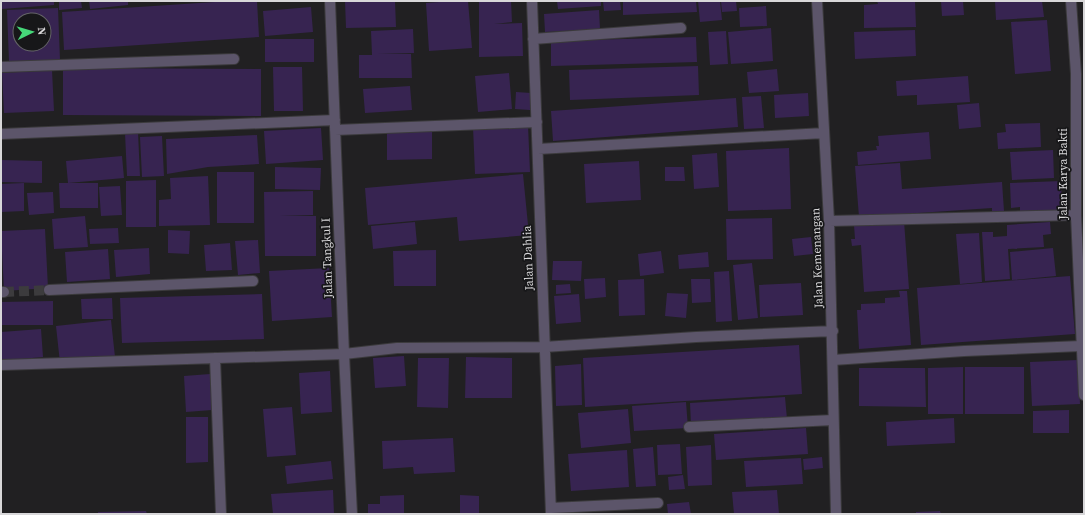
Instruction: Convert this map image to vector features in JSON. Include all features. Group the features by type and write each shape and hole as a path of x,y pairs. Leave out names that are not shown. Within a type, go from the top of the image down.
{"street":[{"name":"Jalan Tangkul I","path":"330,1 352,514"},
{"name":"Jalan Dahlia","path":"532,1 532,39 537,122 551,511"},
{"name":"Jalan Kemenangan","path":"817,1 829,221 836,514"},
{"name":"Jalan Karya Bakti","path":"1072,1 1076,74 1076,215 1084,395"},
{"path":"532,39 681,28"},
{"path":"1,67 234,59"},
{"path":"1,134 335,125 537,122"},
{"path":"538,149 824,133"},
{"path":"829,221 1076,215"},
{"path":"49,290 254,281"},
{"path":"1,365 344,354 397,348 544,347 832,331"},
{"path":"833,360 964,351 1081,346"},
{"path":"215,358 221,514"},
{"path":"689,427 833,420"},
{"path":"551,511 658,503"}],"building":[{"path":"2,1 54,1 54,5 2,9"},
{"path":"59,1 81,1 82,8 59,10"},
{"path":"89,1 128,1 128,5 90,9"},
{"path":"230,1 257,1 259,37 64,50 62,12"},
{"path":"345,1 395,1 396,27 346,28"},
{"path":"468,1 472,48 429,51 426,3"},
{"path":"479,1 511,1 512,22 494,24 522,23 523,56 479,57"},
{"path":"557,1 601,1 601,6 558,9"},
{"path":"603,1 620,1 621,10 604,11"},
{"path":"623,1 696,1 697,12 623,15"},
{"path":"698,1 720,1 722,20 700,22"},
{"path":"721,1 736,1 737,11 722,12"},
{"path":"877,1 915,1 916,27 864,28 864,5 878,4"},
{"path":"941,1 963,1 964,15 942,16"},
{"path":"995,1 1042,1 1044,17 996,20"},
{"path":"766,6 767,26 740,27 739,8"},
{"path":"311,7 313,32 265,36 263,11"},
{"path":"58,8 60,60 9,62 7,10"},
{"path":"599,10 600,29 545,32 544,14"},
{"path":"1047,20 1051,71 1015,74 1011,22"},
{"path":"771,28 773,61 731,64 728,32"},
{"path":"413,29 414,53 378,54 411,54 412,78 359,78 359,55 372,55 371,31"},
{"path":"915,30 916,56 855,59 854,32"},
{"path":"726,31 728,64 710,65 708,32"},
{"path":"696,37 697,62 551,66 551,41"},
{"path":"265,39 314,39 314,62 265,62"},
{"path":"698,66 699,95 570,100 569,70"},
{"path":"273,67 302,67 303,111 274,111"},
{"path":"63,68 261,69 261,116 63,115"},
{"path":"777,69 779,91 749,93 747,72"},
{"path":"52,70 54,111 4,113 2,73"},
{"path":"509,73 512,109 478,112 475,76"},
{"path":"968,76 970,102 917,105 917,95 897,96 896,81"},
{"path":"410,86 412,110 365,113 363,89"},
{"path":"516,92 531,93 530,110 515,109"},
{"path":"808,93 809,116 775,118 774,95"},
{"path":"761,96 764,128 744,129 742,97"},
{"path":"736,98 738,127 553,141 551,111"},
{"path":"979,103 981,127 959,129 957,105"},
{"path":"1040,123 1041,147 998,149 997,133 1006,132 1005,124"},
{"path":"528,125 530,172 475,174 473,127"},
{"path":"321,128 323,160 266,164 264,131"},
{"path":"432,131 432,159 387,160 387,132"},
{"path":"138,132 140,176 127,176 125,133"},
{"path":"929,132 931,159 858,165 857,152 877,150 876,146 879,146 878,136"},
{"path":"257,135 259,164 208,167 167,174 166,139"},
{"path":"162,136 164,176 142,177 140,137"},
{"path":"789,148 791,209 728,211 726,151"},
{"path":"1053,150 1054,178 1012,180 1010,152"},
{"path":"717,153 719,187 694,189 692,155"},
{"path":"122,156 124,178 68,183 66,161"},
{"path":"1,160 42,161 42,183 1,182"},
{"path":"639,161 641,200 586,203 584,164"},
{"path":"900,163 902,189 1002,182 1004,211 992,213 992,208 859,217 855,166"},
{"path":"275,167 321,168 320,190 275,189"},
{"path":"665,167 684,167 685,181 665,181"},
{"path":"217,172 254,172 254,223 217,223"},
{"path":"523,174 529,235 459,241 457,217 368,225 365,188"},
{"path":"208,176 210,225 159,226 159,200 171,199 170,178"},
{"path":"156,180 156,227 126,227 126,181"},
{"path":"1061,181 1062,214 1020,216 1020,207 1011,208 1010,183"},
{"path":"24,183 24,211 1,212 1,184"},
{"path":"59,183 98,183 98,208 60,208"},
{"path":"120,186 122,215 101,216 99,187"},
{"path":"313,191 313,215 280,216 316,216 316,256 265,256 264,192"},
{"path":"53,192 54,213 29,215 27,193"},
{"path":"85,216 88,247 54,249 52,219"},
{"path":"772,218 773,259 727,260 726,219"},
{"path":"904,221 909,289 864,292 861,245 852,246 851,239 855,239 854,225"},
{"path":"415,222 417,244 373,249 371,226"},
{"path":"1050,222 1051,234 1043,235 1044,247 1008,249 1010,279 985,281 982,232 993,232 993,237 1007,236 1007,225"},
{"path":"118,228 119,243 90,244 89,229"},
{"path":"45,229 48,288 4,291 1,231"},
{"path":"168,230 190,231 189,254 168,253"},
{"path":"979,233 982,282 960,284 956,234"},
{"path":"811,237 813,254 794,256 792,239"},
{"path":"258,240 260,273 238,275 235,241"},
{"path":"230,243 232,270 206,271 204,245"},
{"path":"149,248 150,274 116,277 114,250"},
{"path":"1053,248 1056,276 1012,280 1010,252"},
{"path":"108,249 110,279 67,282 65,252"},
{"path":"436,250 436,286 394,286 393,251"},
{"path":"661,251 664,273 640,276 638,254"},
{"path":"708,252 709,267 679,269 678,255"},
{"path":"553,261 582,261 581,281 552,280"},
{"path":"752,263 758,318 738,320 733,265"},
{"path":"329,268 332,317 272,321 269,271"},
{"path":"729,271 732,321 716,322 714,272"},
{"path":"1070,276 1075,334 921,345 917,288"},
{"path":"605,278 606,297 585,299 584,279"},
{"path":"644,279 645,315 619,316 618,280"},
{"path":"691,279 710,279 711,302 692,303"},
{"path":"801,283 803,315 760,317 759,285"},
{"path":"570,284 571,293 556,294 556,285"},
{"path":"899,291 907,291 911,345 859,349 857,310 861,310 861,304 885,303 885,298 900,297"},
{"path":"667,293 688,294 686,318 665,316"},
{"path":"262,294 264,339 122,343 120,298"},
{"path":"579,294 581,322 556,324 554,296"},
{"path":"112,298 113,319 82,319 81,299"},
{"path":"53,301 53,325 1,325 1,302"},
{"path":"111,320 115,357 60,363 56,326"},
{"path":"41,329 43,357 1,361 1,332"},
{"path":"799,345 802,394 585,407 583,358"},
{"path":"404,356 406,386 375,388 373,358"},
{"path":"466,357 512,358 512,398 465,398"},
{"path":"418,358 449,358 448,408 417,407"},
{"path":"1078,360 1080,404 1032,406 1030,362"},
{"path":"581,364 582,405 556,406 555,366"},
{"path":"963,367 963,414 928,414 928,368"},
{"path":"965,367 1024,367 1024,414 965,414"},
{"path":"859,368 925,368 926,407 859,406"},
{"path":"330,371 332,412 301,414 299,373"},
{"path":"210,374 212,410 186,412 184,376"},
{"path":"785,397 787,419 691,425 690,403"},
{"path":"686,402 688,428 634,431 632,406"},
{"path":"292,407 296,455 267,457 263,409"},
{"path":"628,409 631,443 581,448 578,413"},
{"path":"1069,410 1069,433 1033,433 1033,411"},
{"path":"186,417 208,417 208,462 186,463"},
{"path":"954,418 955,443 887,446 886,422"},
{"path":"806,428 808,454 716,460 714,434"},
{"path":"453,438 455,472 414,474 413,467 383,469 382,441"},
{"path":"680,444 682,474 658,475 657,445"},
{"path":"711,445 712,485 688,486 686,447"},
{"path":"653,447 656,486 636,487 633,449"},
{"path":"627,450 629,487 571,491 568,454"},
{"path":"822,457 823,468 804,470 803,459"},
{"path":"801,458 803,484 746,487 744,461"},
{"path":"331,461 333,479 287,484 285,466"},
{"path":"683,475 685,489 669,490 668,477"},
{"path":"333,490 334,514 273,514 271,494"},
{"path":"777,490 779,514 734,514 732,492"},
{"path":"404,495 404,514 368,514 368,504 380,504 380,496"},
{"path":"460,495 479,496 479,514 460,514"},
{"path":"689,502 691,514 668,514 667,504"},
{"path":"146,511 147,514 98,514 98,512"},
{"path":"940,511 941,514 916,514 916,512"}],"tunnel":[{"path":"4,292 49,290"}]}
